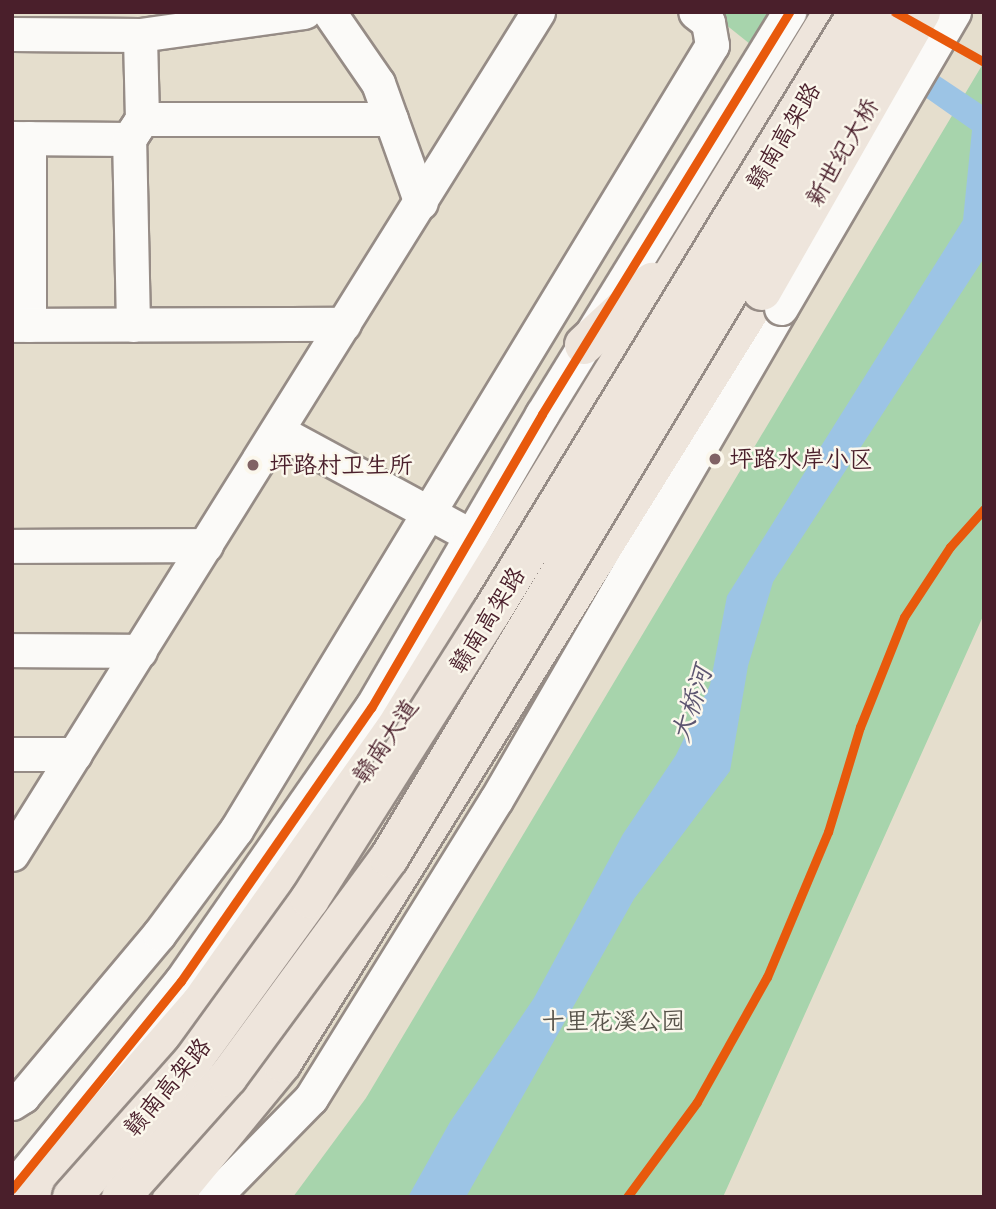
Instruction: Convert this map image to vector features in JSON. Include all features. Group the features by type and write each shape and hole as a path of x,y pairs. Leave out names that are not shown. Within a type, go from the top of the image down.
{"main road":[{"path":"584,345 670,244 833,12"},
{"name":"赣南高架路","path":"72,1197 191,1062 310,899 491,613 858,12"},
{"name":"赣南高架路","path":"121,1197 228,1077 389,858 897,12"},
{"name":"新世纪大桥","path":"772,300 921,12"},
{"name":"赣南大道","path":"32,1197 200,1004 396,729 670,244"},
{"path":"195,1197 772,300"},
{"path":"12,1190 76,1133 200,1004"},
{"path":"172,1197 282,1063"}],"street":[{"path":"12,34 140,35 304,12"},
{"path":"329,12 378,83 421,203"},
{"path":"12,1104 159,933 236,830 712,45 708,22 695,12"},
{"path":"670,244 789,12"},
{"path":"214,1197 311,1098 496,800 772,300 954,12"},
{"path":"12,854 539,13"},
{"path":"133,325 135,129 140,35"},
{"path":"344,324 21,325 21,138 135,129 391,119"},
{"path":"12,1190 181,981 371,708 584,345"},
{"path":"278,431 471,536"},
{"path":"12,546 206,545"},
{"path":"12,650 139,651"},
{"path":"12,754 75,754"}],"path":[{"path":"628,1197 697,1102 767,977 828,832 860,727 904,617 950,547 984,509"}],"green space":[{"path":"710,12 769,12 750,44"},
{"name":"十里花溪公园","path":"984,62 984,614 723,1197 293,1197 366,1098"}],"water":[{"path":"804,12 843,12 984,106 984,258 773,582 748,666 730,771 634,899 466,1197 408,1197 450,1122 534,998 623,834 676,755 710,685 727,596 963,220 972,130"}],"cycle path":[{"path":"12,1189 181,981 371,708 542,414 789,12"},
{"path":"895,12 984,62"},
{"path":"627,1197 697,1102 767,977 828,832 860,727 904,617 950,547 984,509"}],"place":[{"name":"坪路水岸小区","path":"715,459"},
{"name":"坪路村卫生所","path":"253,465"}],"water label":[{"name":"大桥河","path":"692,704"}]}
